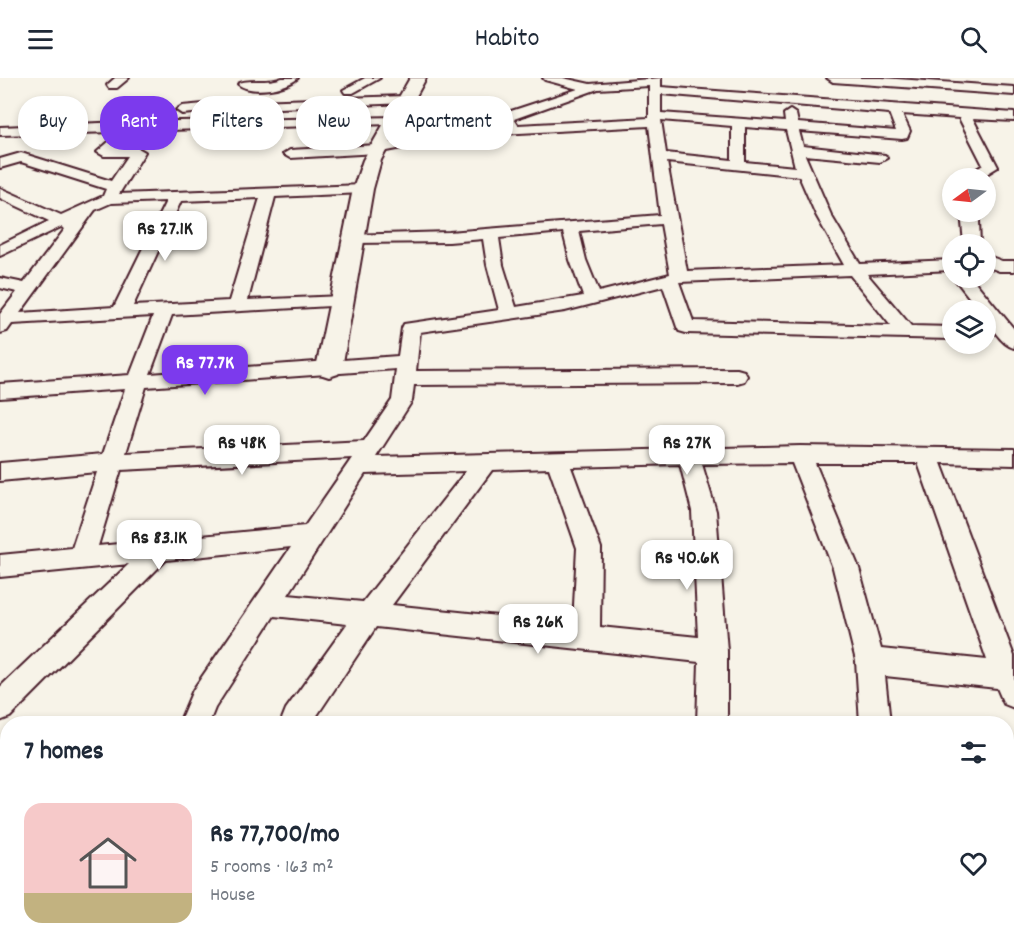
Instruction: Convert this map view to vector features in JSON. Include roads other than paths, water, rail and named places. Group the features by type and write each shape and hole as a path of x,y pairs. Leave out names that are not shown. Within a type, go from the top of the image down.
{"street":[{"path":"349,90 374,78"},
{"path":"407,96 418,78"},
{"path":"549,78 590,88"},
{"path":"833,78 1014,91"},
{"path":"244,84 273,86 288,80"},
{"path":"280,96 288,80"},
{"path":"655,83 655,119 674,279 686,327 942,333"},
{"path":"513,115 597,86 655,83 789,100 1014,117"},
{"path":"789,100 791,127 804,172 825,217 855,269 907,333"},
{"path":"284,104 383,101"},
{"path":"513,129 655,119 738,122 902,135 903,131 894,109"},
{"path":"964,115 991,167 989,168"},
{"path":"178,125 383,120"},
{"path":"738,122 740,144 738,166"},
{"path":"0,131 100,127"},
{"path":"329,369 363,189 372,160 383,138"},
{"path":"290,154 383,148"},
{"path":"0,251 68,225 111,193 138,152 104,152 107,150"},
{"path":"798,150 880,159"},
{"path":"0,164 21,157 111,193 177,196 363,189"},
{"path":"660,158 804,172"},
{"path":"0,192 68,225"},
{"path":"237,306 269,193"},
{"path":"121,312 177,196"},
{"path":"354,238 490,234 668,219"},
{"path":"3,323 29,289 68,225"},
{"path":"570,227 578,260 593,299"},
{"path":"490,234 495,265 509,314"},
{"path":"197,716 203,700 402,401 411,328 564,306 674,279 942,265"},
{"path":"996,265 1014,266"},
{"path":"0,282 29,289"},
{"path":"971,288 1012,337"},
{"path":"3,323 121,312 342,301"},
{"path":"82,557 137,382 165,310"},
{"path":"996,335 1012,337"},
{"path":"0,391 329,369 737,376"},
{"path":"0,472 112,462 365,458 485,462 800,454 1014,457"},
{"path":"800,454 846,568 870,661 874,716"},
{"path":"870,661 1012,681 926,454"},
{"path":"689,456 704,511 713,651 712,716"},
{"path":"557,459 589,548 586,637"},
{"path":"299,716 368,616 485,462"},
{"path":"0,566 314,535"},
{"path":"0,707 161,549"},
{"path":"267,604 713,651"}]}
